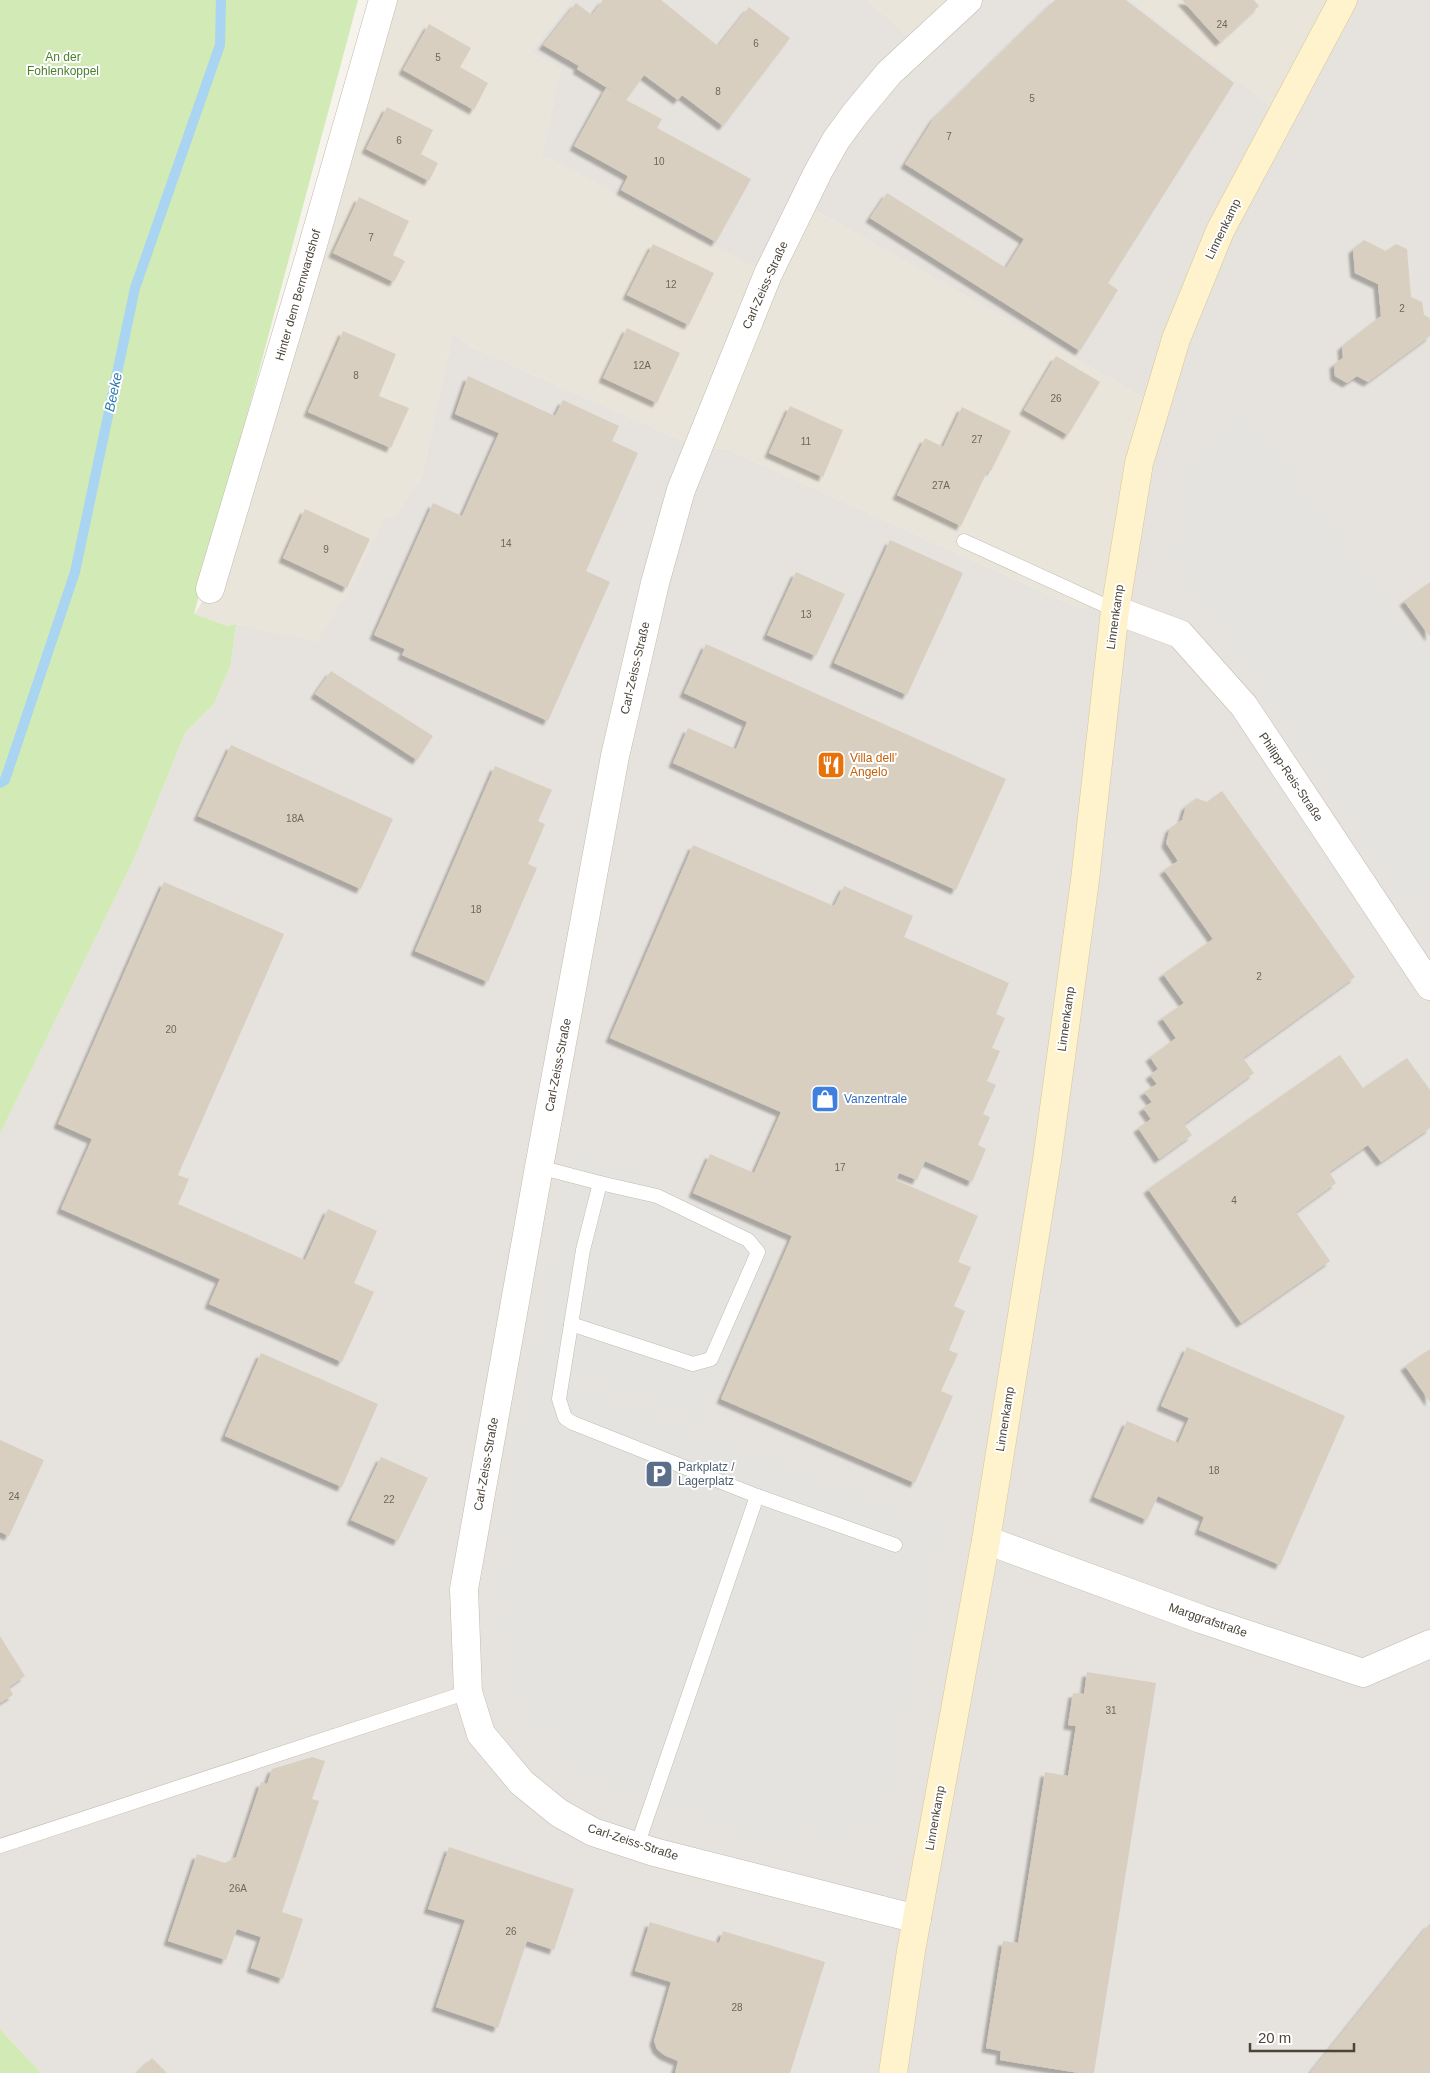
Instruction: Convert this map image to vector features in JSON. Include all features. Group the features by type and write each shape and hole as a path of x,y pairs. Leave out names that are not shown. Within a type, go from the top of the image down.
{"main road":[{"name":"Linnenkamp","path":"893,2073 917,1919 986,1540 1047,1160 1085,880 1115,610 1139,463 1176,338 1220,231 1343,0"}],"street":[{"name":"Hinter dem Bernwardshof","path":"210,589 383,0"},
{"name":"Carl-Zeiss-Straße","path":"917,1919 637,1846 593,1832 559,1812 522,1783 481,1734 468,1692 464,1589 539,1167 616,756 654,583 681,490 768,274 818,172 836,140 860,107 889,73 968,0"},
{"name":"Philipp-Reis-Straße","path":"1115,610 1180,634 1244,706 1430,986"},
{"name":"Marggrafstraße","path":"986,1540 1201,1619 1363,1673 1430,1644"}],"lane":[{"path":"964,541 1115,610"},
{"path":"539,1167 657,1196 748,1240 758,1252 711,1359 693,1364 571,1324"},
{"path":"600,1183 583,1250 559,1399 565,1418 573,1423 757,1496 895,1545"},
{"path":"637,1846 757,1496"},
{"path":"0,1846 468,1692"}],"shaded area":[{"path":"383,0 572,0 530,52 561,69 541,157 803,203 1155,404 1115,610 1076,607 727,449 697,447 473,348 453,333 422,476 317,643 236,624 227,626 194,615 210,589"},
{"path":"572,0 867,0 917,45 968,0 1131,0 1288,120 1354,0 1430,0 1430,2073 41,2073 0,2028 0,1134 133,861 185,733 214,704 231,664 236,624 317,642 349,591 384,519 396,516 422,476 453,333 473,348 697,447 727,449 1076,607 1115,609 1155,404 803,203 768,274 552,159 541,157 561,69 530,52"},
{"path":"867,0 968,0 917,46"},
{"path":"1131,0 1354,0 1288,121"},
{"path":"1249,411 1430,656 1430,887 1405,905 1169,556 1191,455"},
{"name":"Parkplatz / Lagerplatz","path":"572,1145 782,1240 705,1423 578,1376 576,1385 945,1525 890,1797 877,1825 855,1821 847,1847 799,1830 785,1852 548,1763 556,1740 516,1722 524,1695 509,1688 517,1662 498,1653 505,1634 493,1627 504,1601 489,1594 511,1538 497,1534"}],"green space":[{"name":"An der Fohlenkoppel","path":"0,0 358,0 194,614 227,626 236,624 231,664 214,704 185,733 133,861 0,1134"},
{"path":"0,2028 4,2033 41,2073 0,2073"}],"building":[{"path":"603,0 661,0 718,46 749,7 790,38 723,126 682,95 678,100 644,75 626,100 662,119 657,128 751,179 716,242 621,190 628,176 574,146 606,88 617,94 577,69 579,66 543,45 576,3 592,15"},
{"path":"1055,0 1126,0 1234,83 1108,283 1118,290 1080,351 870,218 887,193 1006,268 1024,239 905,164 934,118"},
{"path":"1182,0 1254,0 1259,6 1220,42"},
{"path":"429,24 471,48 460,67 488,83 474,110 403,70"},
{"path":"387,107 433,130 421,154 438,163 429,181 366,149"},
{"path":"359,197 409,221 393,255 405,261 394,282 333,253"},
{"path":"1364,240 1386,251 1396,244 1407,249 1411,297 1422,302 1424,315 1430,318 1430,336 1368,382 1357,376 1347,383 1335,376 1334,364 1343,358 1342,346 1381,316 1378,284 1355,273 1353,249"},
{"path":"653,244 714,273 689,325 627,295"},
{"path":"627,328 680,353 657,403 603,378"},
{"path":"343,331 396,354 379,396 409,408 391,448 308,412"},
{"path":"1056,356 1100,382 1068,435 1024,410"},
{"path":"468,376 555,416 563,400 619,426 612,441 638,453 586,571 610,582 548,721 402,655 405,649 374,635 433,503 462,516 499,433 455,414"},
{"path":"790,406 843,430 823,477 769,453"},
{"path":"962,407 1011,431 991,471 988,470 961,526 897,495 925,438 943,447"},
{"path":"305,509 370,539 347,588 283,558"},
{"path":"890,540 963,573 907,695 834,663"},
{"path":"796,572 845,594 816,656 767,635"},
{"path":"1430,582 1430,637 1404,601"},
{"path":"706,644 1006,779 956,890 673,763 688,728 736,749 747,722 684,693"},
{"path":"331,671 433,736 417,760 315,694"},
{"path":"231,745 393,819 361,889 198,816"},
{"path":"495,766 552,790 538,821 545,824 528,864 537,868 488,982 415,951"},
{"path":"1222,791 1355,977 1243,1058 1254,1073 1184,1124 1192,1135 1159,1159 1138,1128 1151,1119 1143,1108 1152,1102 1144,1092 1157,1084 1150,1075 1158,1069 1150,1057 1176,1038 1162,1018 1184,1003 1163,974 1213,939 1164,870 1178,861 1166,843 1170,828 1182,820 1186,806 1196,798 1207,802"},
{"path":"693,845 834,906 844,886 913,916 904,937 1009,983 996,1014 1005,1018 992,1048 1000,1051 987,1081 996,1085 983,1114 990,1117 978,1145 986,1149 972,1182 925,1161 917,1180 899,1173 896,1180 978,1216 958,1262 971,1267 954,1306 965,1311 949,1350 958,1354 941,1391 953,1396 915,1483 721,1399 792,1236 693,1193 710,1154 754,1173 781,1112 610,1038"},
{"path":"164,882 284,934 178,1175 189,1179 178,1204 305,1260 328,1209 377,1231 354,1283 374,1292 342,1362 209,1304 220,1279 61,1209 92,1139 58,1124"},
{"path":"1340,1055 1363,1088 1407,1058 1430,1090 1430,1128 1381,1162 1368,1145 1329,1172 1336,1183 1296,1212 1330,1261 1241,1323 1148,1189"},
{"path":"1187,1347 1345,1416 1280,1565 1199,1530 1204,1517 1158,1496 1147,1520 1094,1497 1127,1421 1178,1443 1189,1418 1161,1406"},
{"path":"1430,1349 1430,1402 1405,1366"},
{"path":"261,1353 378,1404 342,1487 225,1436"},
{"path":"0,1440 44,1460 9,1536 0,1532"},
{"path":"381,1457 428,1478 398,1541 351,1520"},
{"path":"0,1636 25,1676 9,1687 13,1695 0,1703"},
{"path":"1087,1672 1156,1683 1094,2073 1079,2073 1000,2060 1001,2051 986,2048 1003,1941 1018,1943 1045,1772 1068,1776 1076,1726 1068,1725 1073,1693 1084,1694"},
{"path":"312,1757 325,1761 312,1799 319,1801 282,1912 303,1919 283,1979 251,1968 261,1937 237,1929 226,1960 168,1941 197,1854 225,1863 236,1857 261,1782 267,1784 272,1769"},
{"path":"449,1847 574,1889 554,1950 527,1941 498,2028 436,2007 465,1920 428,1909"},
{"path":"650,1922 719,1943 723,1931 825,1962 790,2073 675,2073 678,2061 664,2055 657,2049 654,2041 671,1982 635,1971"},
{"path":"1430,1923 1430,2073 1310,2073"},
{"path":"152,2058 167,2073 137,2073"}],"waterway":[{"name":"Beeke","path":"0,783 5,780 75,572 135,288 220,45 221,0"}],"place":[{"name":"Villa dell’ Angelo","path":"831,765"},
{"name":"Vanzentrale","path":"825,1099"},
{"name":"Parkplatz / Lagerplatz","path":"659,1474"}]}
